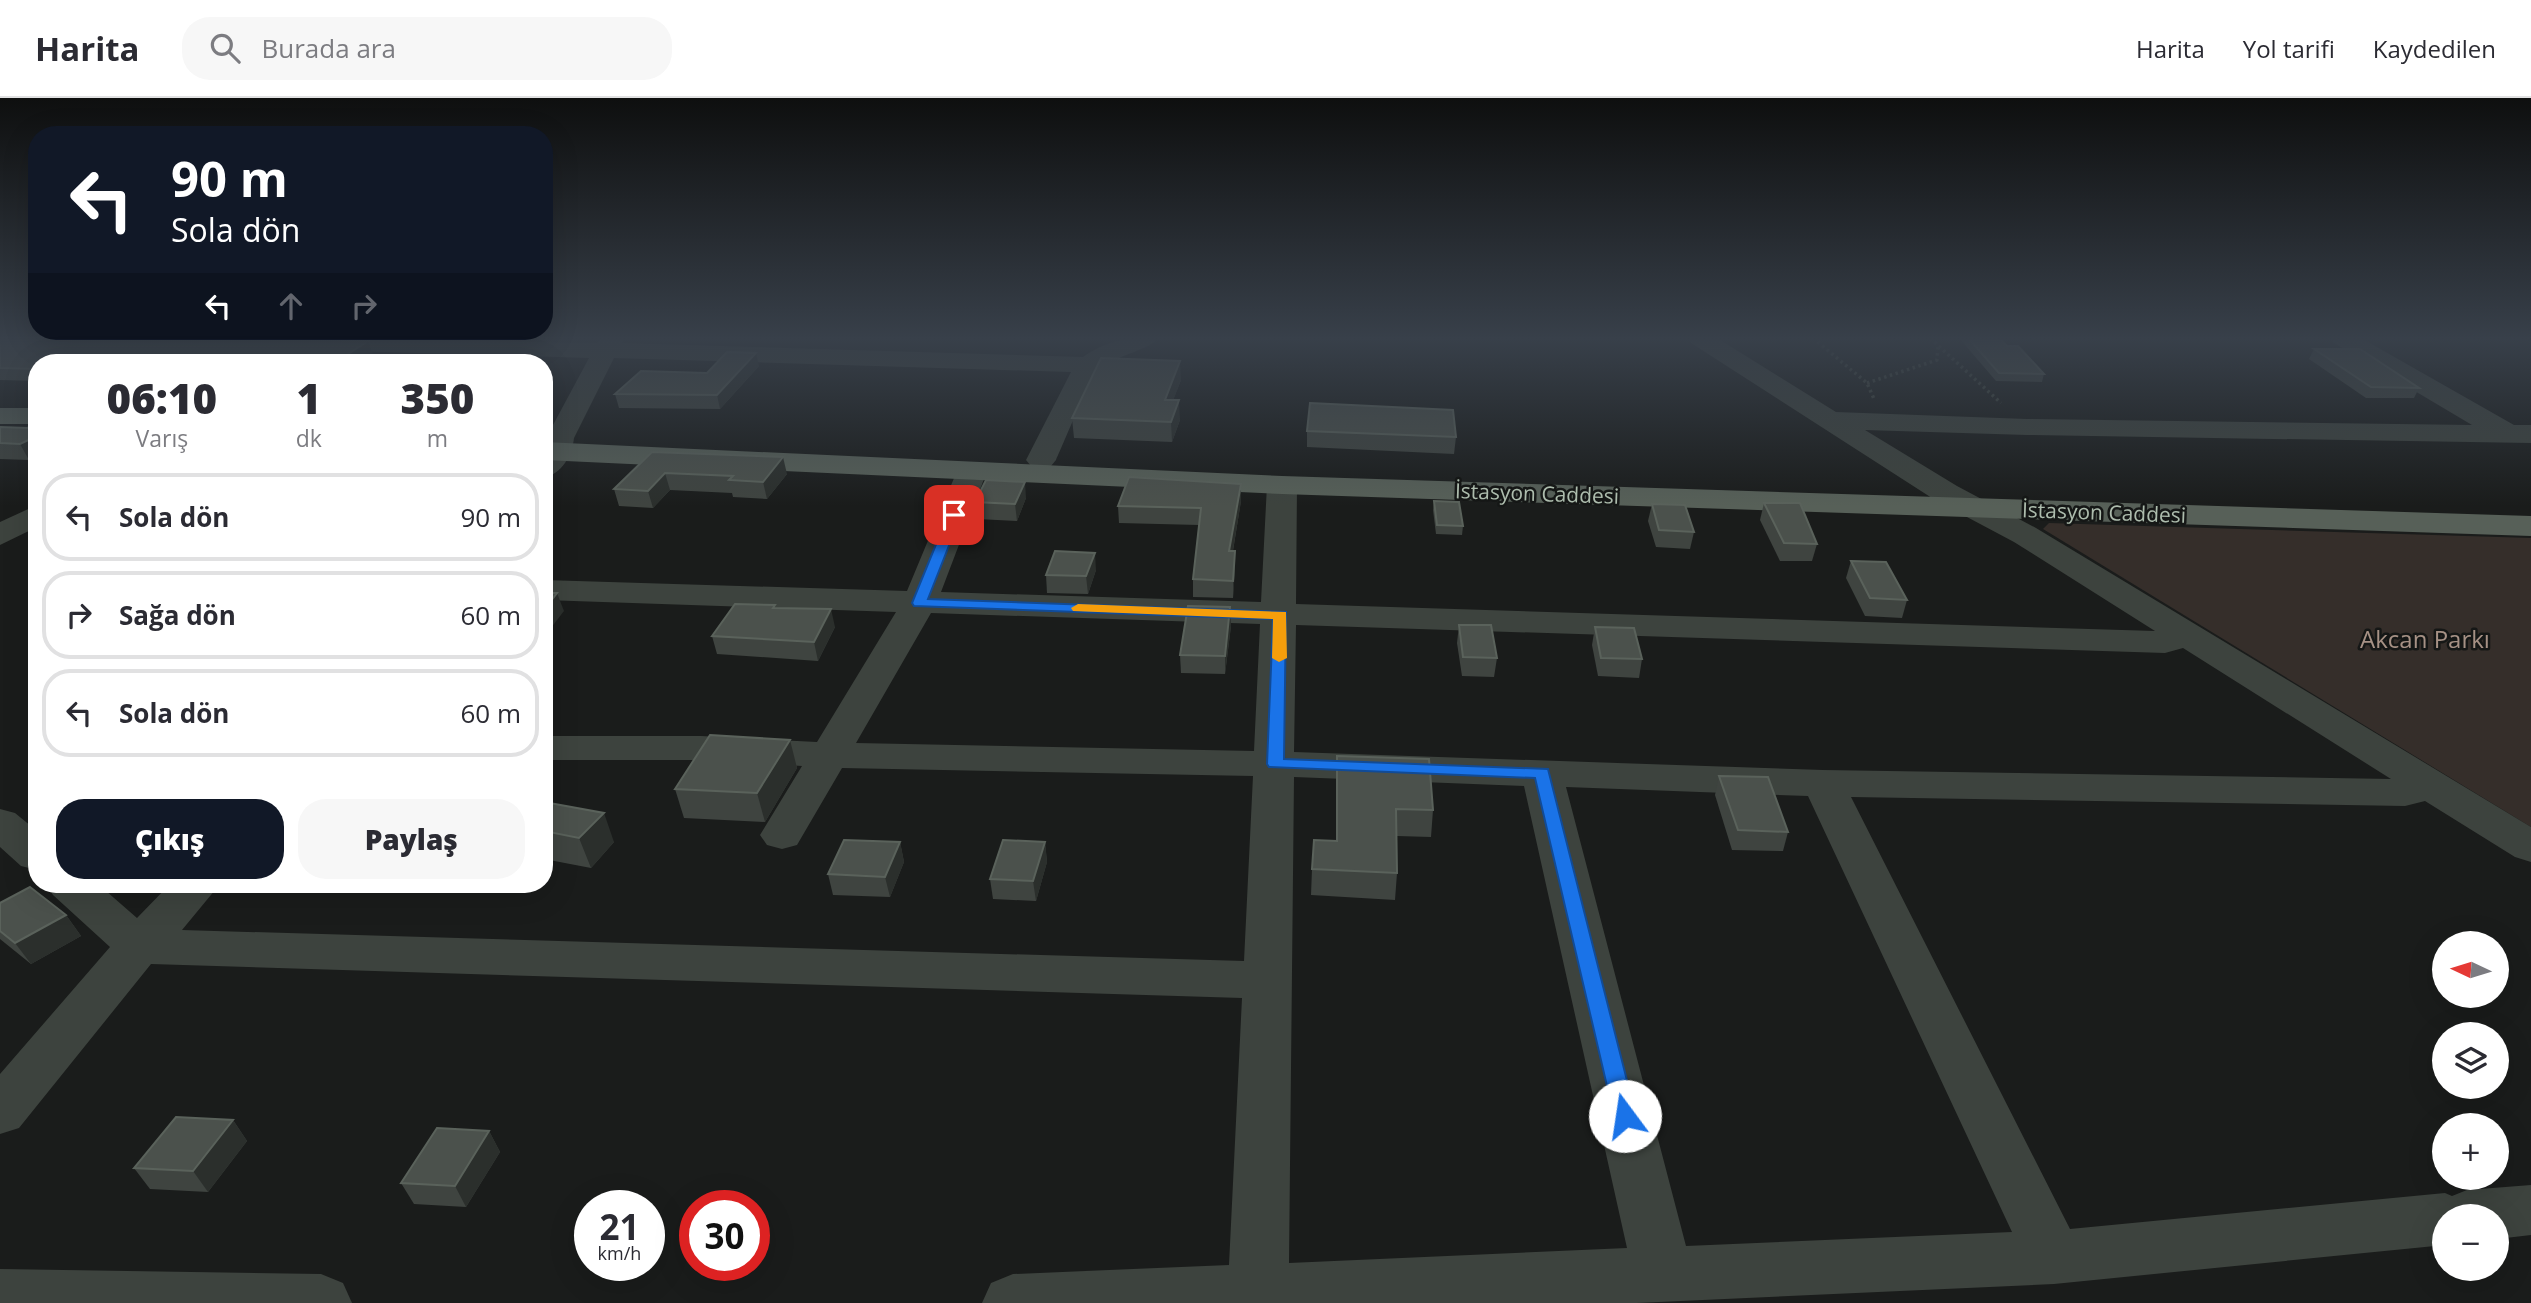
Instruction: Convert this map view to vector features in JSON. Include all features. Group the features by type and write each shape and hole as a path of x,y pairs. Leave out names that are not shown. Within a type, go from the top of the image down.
{"main road":[{"path":"0,416 28,416"},
{"path":"0,431 28,432"},
{"path":"553,450 1041,460 1961,503 2531,510"},
{"name":"İstasyon Caddesi","path":"553,450 1282,485 1961,503 2531,526"}],"street":[{"path":"553,445 581,394"},
{"path":"1041,460 1074,394"},
{"path":"1790,394 1961,503 1997,539 2177,639 2417,788 2531,847"},
{"path":"2446,394 2519,434"},
{"path":"1831,420 2028,427 2519,434"},
{"path":"782,835 919,603 972,471"},
{"path":"1258,1298 1281,615 1282,485"},
{"path":"0,535 28,519"},
{"path":"553,590 1281,615 2177,639"},
{"path":"553,748 604,751 701,748 828,755 1275,764 1824,783 2417,788 2531,872"},
{"path":"1542,773 1663,1274"},
{"path":"1824,783 2054,1257"},
{"path":"0,823 28,847"},
{"path":"79,893 139,946 1268,980"},
{"path":"0,1112 139,946 189,893"},
{"path":"2509,1212 2531,1210"},
{"path":"1013,1303 1258,1298 1663,1274 2054,1257 2432,1220"},
{"path":"0,1297 321,1303"}],"path":[{"path":"1872,394 1875,401 1896,422"},
{"path":"1992,394 2028,427"}],"green space":[{"name":"Akcan Parkı","path":"2049,523 2531,538 2531,827 2043,529"}],"building":[{"path":"1083,394 1167,394 1165,400 1179,400 1171,422 1072,418"},
{"path":"1310,403 1453,410 1456,437 1307,431"},
{"path":"0,427 28,428 28,440 20,444 0,443"},
{"path":"652,452 783,457 763,482 729,480 733,476 665,473 648,491 614,489"},
{"path":"1129,477 1241,484 1229,551 1235,551 1233,581 1193,579 1201,508 1118,506"},
{"path":"986,480 1025,482 1015,504 975,502"},
{"path":"1434,501 1459,502 1463,526 1437,525"},
{"path":"1764,503 1800,503 1817,544 1784,543"},
{"path":"1652,504 1685,505 1694,532 1659,530"},
{"path":"1055,551 1095,553 1086,576 1046,575"},
{"path":"1851,561 1886,562 1907,600 1870,598"},
{"path":"735,604 831,609 814,642 712,636"},
{"path":"1188,606 1230,607 1225,656 1180,655"},
{"path":"1459,625 1491,625 1497,658 1463,657"},
{"path":"1595,627 1634,628 1642,659 1601,658"},
{"path":"710,735 790,740 757,793 675,789"},
{"path":"1337,756 1429,759 1433,810 1396,809 1397,873 1312,869 1314,840 1337,841"},
{"path":"1719,776 1768,777 1788,832 1738,830"},
{"path":"553,804 604,813 579,838 553,833"},
{"path":"844,840 900,842 885,877 828,874"},
{"path":"1003,840 1045,842 1033,881 990,879"},
{"path":"28,888 28,893 38,893 66,915 15,943 0,931 0,903"},
{"path":"176,1117 233,1120 193,1171 134,1168"},
{"path":"437,1128 489,1131 455,1186 401,1183"}],"slow traffic":[{"path":"1078,608 1281,615 1279,658"}],"route":[{"path":"954,515 919,603 1281,615 1275,764 1542,773 1625,1116"}]}
